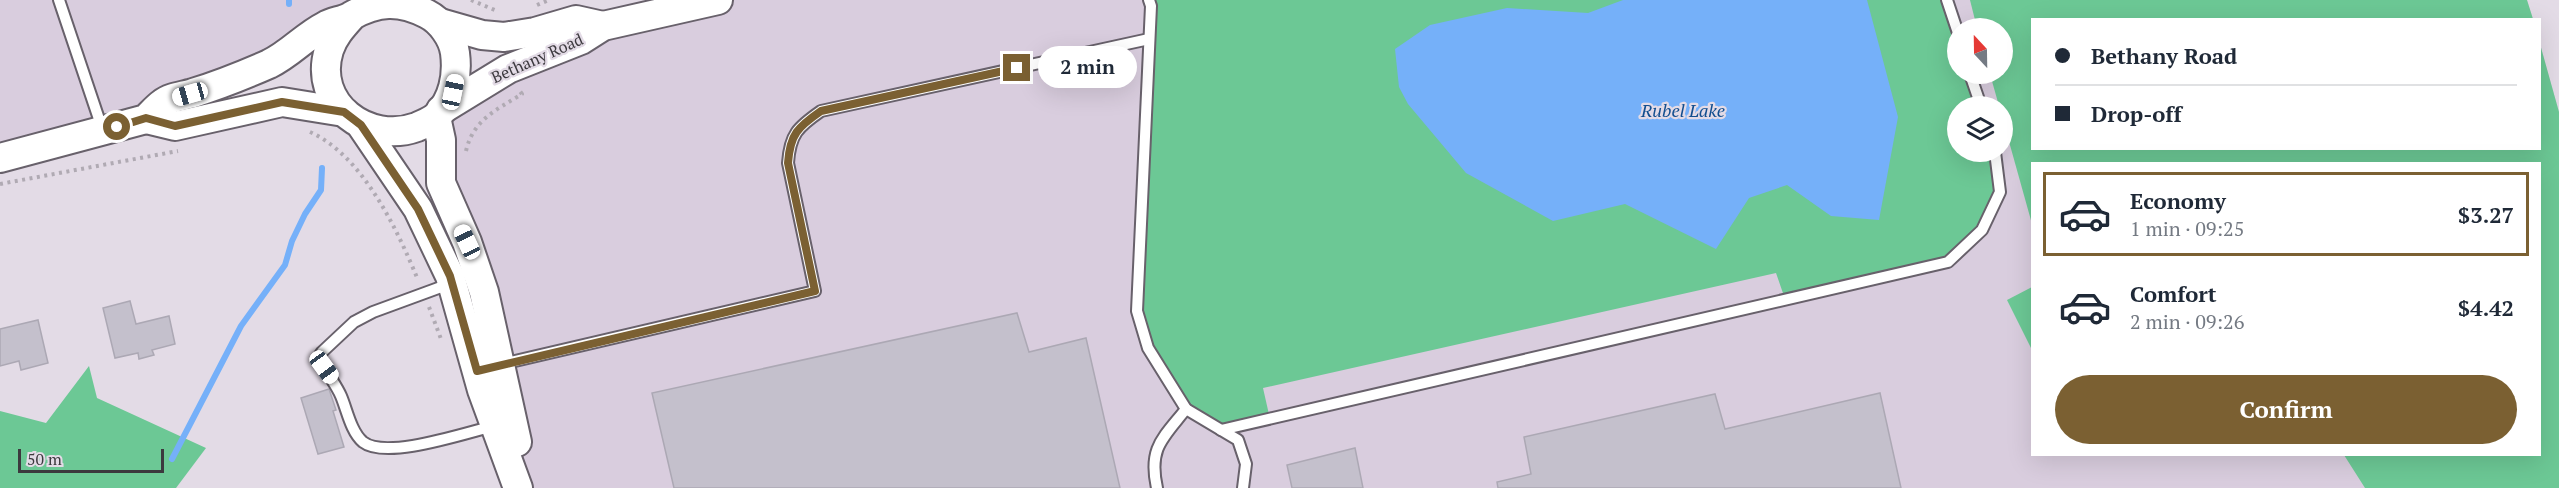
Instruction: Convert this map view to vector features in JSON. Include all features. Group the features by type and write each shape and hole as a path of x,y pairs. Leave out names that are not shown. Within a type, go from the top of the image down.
{"main road":[{"name":"Bethany Road","path":"439,114 508,69 581,40 603,26 718,0"},
{"path":"0,158 146,118 164,102 222,84 272,63 325,26 356,9 391,2 412,5 430,13 455,49 457,70 453,92 439,114 404,132 382,132 352,119 282,102 175,126 146,118"},
{"path":"356,9 337,32 328,52 327,73 332,94 418,209 488,368 527,488"},
{"name":"Bethany Road","path":"430,13 482,35 504,37 535,32 576,20 603,26"},
{"path":"439,114 441,183 477,267 495,426 518,488"}],"lane":[{"path":"59,0 103,131"},
{"path":"1947,0 1953,18"},
{"path":"1152,2 1137,311 1148,348 1186,409 1238,440 1246,464 1243,488"},
{"path":"488,368 815,291 788,163 789,144 800,125 821,111 1149,39"},
{"path":"1221,430 1948,262 1982,230 2000,192 1996,162"},
{"path":"452,282 354,322 320,355 335,381 356,433 371,447 396,449 495,426"},
{"path":"1157,488 1154,475 1156,447 1186,409"}],"path":[{"path":"471,0 486,8 506,13"},
{"path":"531,7 549,0"},
{"path":"465,154 476,126 487,115 522,94"},
{"path":"308,131 335,147 379,201 394,226 444,345"},
{"path":"0,184 187,149"}],"shaded area":[{"path":"0,0 353,0 190,94 0,158"},
{"path":"719,0 2527,0 2533,18 2031,18 2031,150 2541,150 2541,48 2559,112 2559,488 527,488 467,242 441,110 482,84"}],"green space":[{"path":"1155,0 1947,0 1952,18 1947,18 1947,84 1973,84 1978,96 1947,96 1947,162 1996,162 2000,192 1982,230 1948,262 1785,299 1776,273 1263,388 1270,419 1221,430 1186,409 1148,348 1137,311 1151,6"},
{"path":"1970,0 2527,0 2533,18 2031,18 2031,150 2541,150 2541,48 2559,112 2559,488 2365,488 2345,456 2541,456 2541,162 2031,162 2031,220 2013,156 2013,96 1996,96 1993,84 2013,84 2013,18 1974,18"},
{"path":"2031,288 2031,348 2007,300"},
{"path":"89,366 97,398 206,448 176,488 0,488 0,411 46,423"}],"water":[{"name":"Rubel Lake","path":"1623,0 1867,0 1898,117 1879,220 1831,216 1787,185 1749,198 1716,249 1625,204 1553,221 1466,173 1408,104 1399,87 1395,49 1430,25 1507,8 1588,13"}],"building":[{"path":"130,301 136,324 169,316 175,344 152,350 154,355 139,359 138,353 115,358 103,308"},
{"path":"1017,313 1029,352 1086,338 1120,488 674,488 652,393"},
{"path":"38,320 48,363 21,370 19,361 0,366 0,329"},
{"path":"329,389 344,447 318,454 301,398"},
{"path":"1880,393 1901,488 1498,488 1497,482 1531,474 1524,437 1715,394 1725,429"},
{"path":"1355,448 1363,488 1292,488 1287,465"}],"waterway":[{"path":"172,459 241,326 285,265 292,241 305,214 321,190 322,168"}],"route":[{"path":"117,127 146,118 175,126 282,102 344,112 361,125 374,142 418,209 450,276 477,371 815,291 788,163 789,144 800,125 821,111 1017,68"}]}
